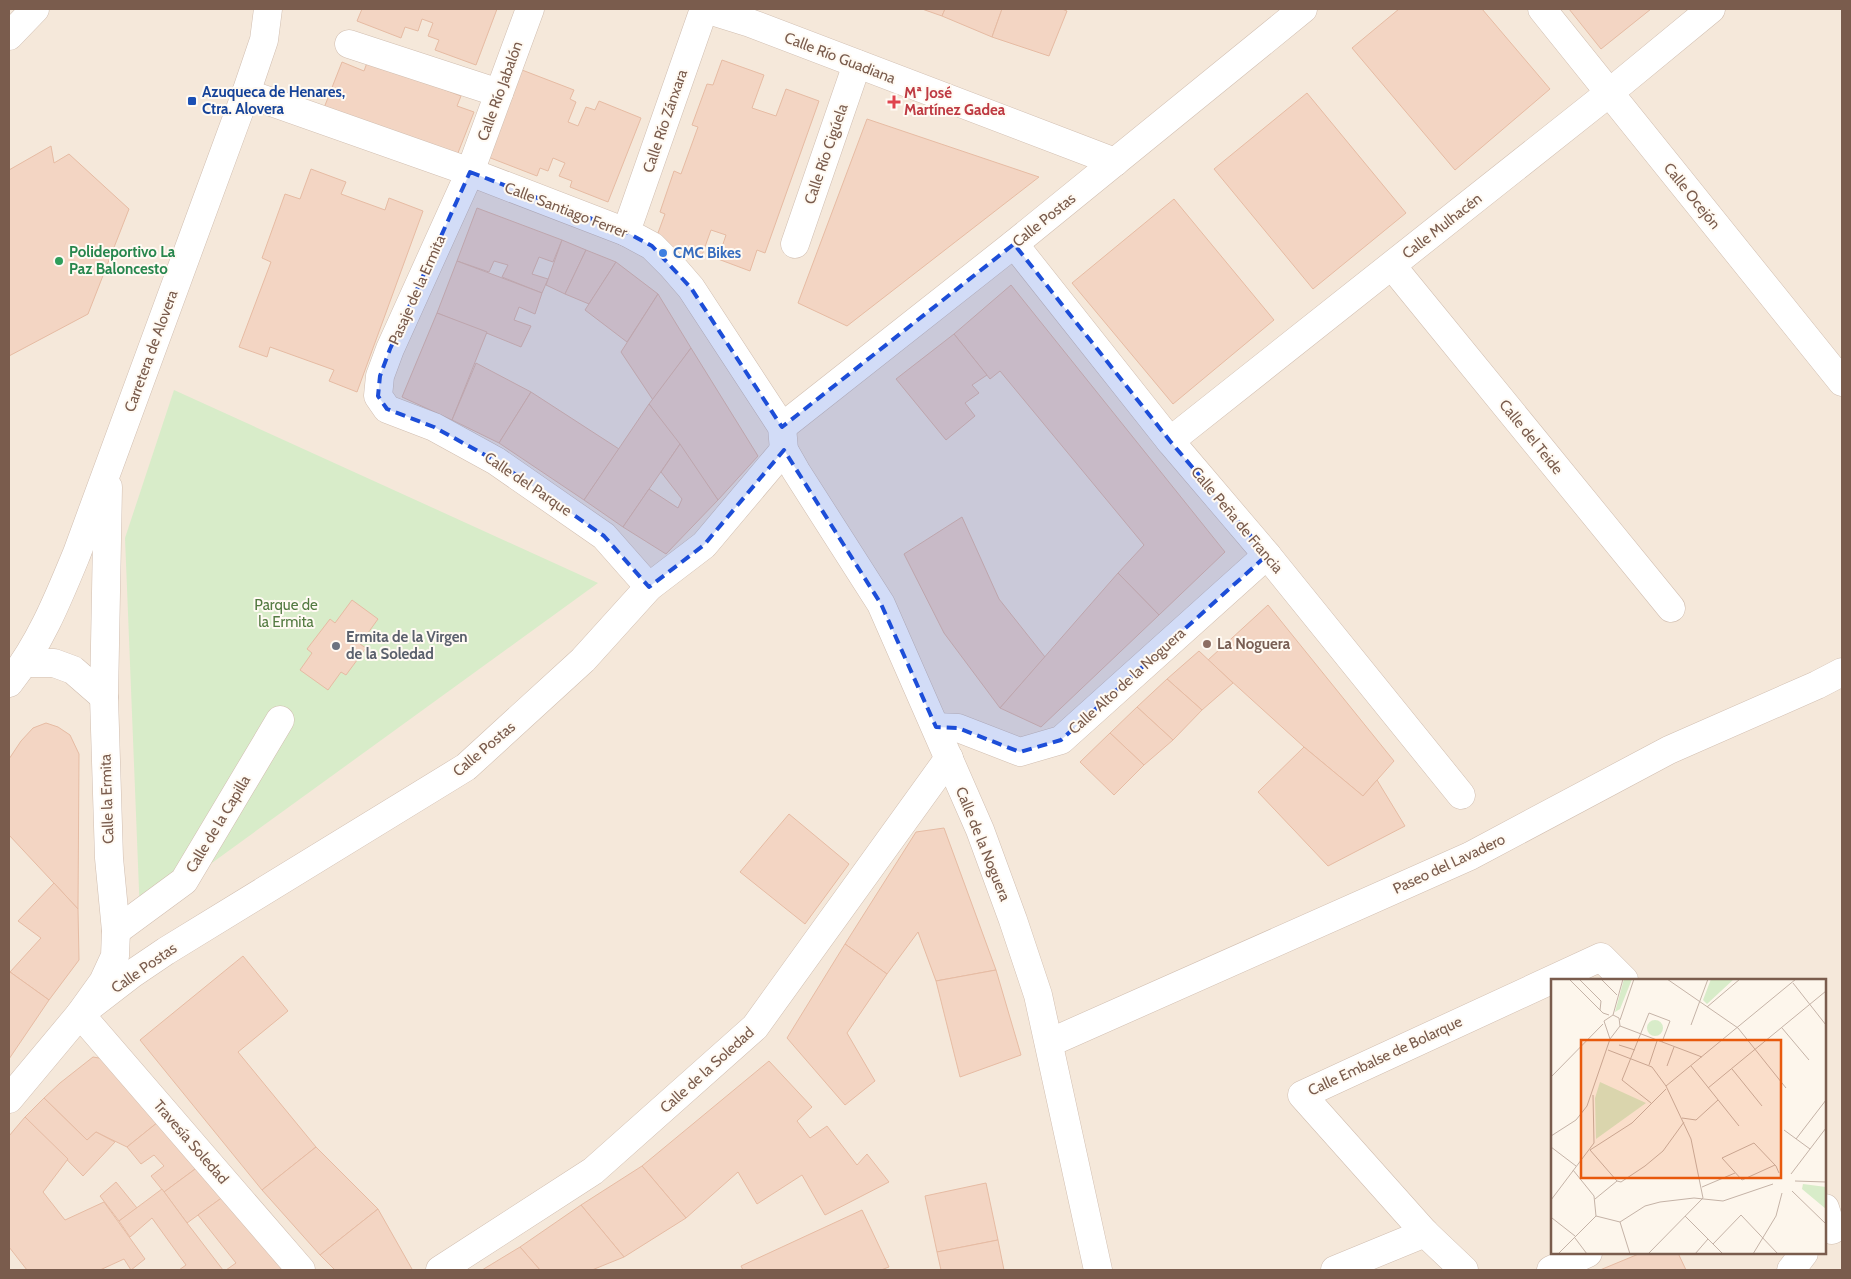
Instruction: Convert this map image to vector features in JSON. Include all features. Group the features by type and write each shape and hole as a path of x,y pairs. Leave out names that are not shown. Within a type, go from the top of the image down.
{"street":[{"path":"9,36 35,9"},
{"name":"Carretera de Alovera","path":"16,673 52,613 77,553 246,93 264,40 268,9"},
{"name":"Calle Río Jabalón","path":"470,172 530,9"},
{"name":"Calle Río Guadiana","path":"705,9 753,16 857,64 1115,162"},
{"name":"Calle Río Zánxara","path":"626,232 705,9"},
{"name":"Calle Postas","path":"80,1014 132,974 166,951 466,768 583,660 649,587 704,545 783,439 1014,244 1303,9"},
{"name":"Calle Ocejón","path":"1542,9 1842,382"},
{"name":"Calle Mulhacén","path":"1170,441 1609,93 1711,9"},
{"path":"349,44 500,93"},
{"name":"Calle Río Cigúela","path":"795,244 857,64"},
{"name":"Calle Santiago Ferrer","path":"246,93 470,172 626,232 652,246 691,288 783,439"},
{"name":"Pasaje de la Ermita","path":"386,409 378,396 380,376 390,349 470,172"},
{"name":"Calle Peña de Francia","path":"1014,244 1170,441 1267,555 1461,795"},
{"name":"Calle del Teide","path":"1392,266 1671,608"},
{"name":"Calle del Parque","path":"386,409 434,427 496,461 604,536 649,587"},
{"name":"Calle de la Noguera","path":"783,439 796,471 881,604 980,830 1038,995 1098,1270"},
{"name":"Calle la Ermita","path":"9,1099 80,1014 102,982 115,956 116,931 109,858 104,697 109,463"},
{"name":"Calle Alto de la Noguera","path":"936,727 958,728 1020,752 1062,740 1267,555"},
{"path":"16,673 54,663 73,670 104,697"},
{"name":"Paseo del Lavadero","path":"1049,1043 1470,856 1669,750 1842,672"},
{"name":"Calle de la Capilla","path":"116,931 184,880 280,720"},
{"name":"Calle de la Soledad","path":"440,1270 593,1171 756,1028 948,758"},
{"name":"Calle Embalse de Bolarque","path":"1554,979 1602,957 1623,979"},
{"name":"Calle Embalse de Bolarque","path":"1464,1270 1425,1233 1302,1095 1551,980"},
{"name":"Travesía Soledad","path":"80,1014 301,1270"},
{"path":"1335,1270 1425,1233"},
{"path":"1551,1270 1586,1254"},
{"path":"1791,1270 1803,1254"}],"highlighted area":[{"path":"470,172 626,232 652,246 691,288 782,427 1014,244 1170,441 1267,555 1061,740 1020,752 958,728 936,727 881,604 784,450 704,545 649,587 604,536 496,461 434,427 387,409 378,396 380,376 390,349"}],"shaded area":[{"path":"9,9 1842,9 1842,1270 9,1270"}],"green space":[{"name":"Parque de la Ermita","path":"174,390 598,583 140,915 125,538"}],"building":[{"path":"362,9 497,9 476,65 435,50 439,40 428,36 433,23 422,19 418,31 405,27 401,38 357,21"},
{"path":"922,9 945,9 942,16"},
{"path":"945,9 1002,9 992,37 942,16"},
{"path":"1002,9 1062,9 1067,11 1049,56 992,37"},
{"path":"1399,9 1482,9 1550,89 1455,170 1352,48"},
{"path":"1569,9 1651,9 1601,49"},
{"path":"368,60 461,96 457,106 474,112 454,163 322,113 342,62 364,71"},
{"path":"722,60 764,75 752,108 776,116 786,89 819,101 765,253 757,250 750,271 718,259 726,235 711,230 701,258 655,241 665,214 660,212 674,171 681,174 698,127 692,125 707,84 713,85"},
{"path":"522,70 574,90 570,99 576,102 568,122 578,126 586,107 595,110 599,101 641,118 608,202 570,187 572,181 559,176 565,163 553,158 548,171 540,168 537,176 488,157"},
{"path":"1307,93 1406,213 1313,289 1214,169"},
{"path":"867,119 1039,177 847,326 798,303"},
{"name":"Polideportivo La Paz Baloncesto","path":"51,146 54,163 69,154 129,209 88,314 9,356 9,170"},
{"path":"311,169 346,182 341,194 385,210 389,198 423,211 357,392 329,381 334,370 270,347 267,357 239,347 271,262 262,258 285,194 300,199"},
{"path":"1174,199 1274,320 1173,404 1072,283"},
{"path":"477,208 562,240 553,262 539,257 532,274 548,279 542,293 502,277 508,265 494,261 489,272 457,261"},
{"path":"562,240 586,250 565,294 546,285"},
{"path":"586,250 616,262 589,304 565,294"},
{"path":"457,261 542,293 535,314 519,307 514,320 531,326 521,347 437,313"},
{"path":"616,262 658,294 627,342 585,310"},
{"path":"1011,285 1225,552 1159,615 1118,573 1144,545 1000,371 990,379 954,334"},
{"path":"658,294 691,348 653,400 621,352"},
{"path":"437,313 487,332 452,420 402,397"},
{"path":"954,334 987,375 972,385 979,393 965,403 975,416 946,440 896,379"},
{"path":"691,348 758,456 718,500 649,404"},
{"path":"476,363 531,392 499,443 452,420"},
{"path":"531,392 619,449 584,500 499,443"},
{"path":"649,404 680,444 623,527 584,500"},
{"path":"680,444 718,500 666,554 623,527 649,489 678,508 682,499 661,472"},
{"path":"962,517 999,599 1045,657 1000,708 944,633 904,554"},
{"path":"1118,573 1159,615 1041,727 1000,708"},
{"name":"Ermita de la Virgen de la Soledad","path":"352,600 378,619 360,644 366,648 346,675 341,672 328,690 300,670 312,653 307,649 330,619 335,623"},
{"path":"1268,605 1394,761 1363,796 1304,747 1208,660"},
{"path":"1199,651 1233,683 1202,710 1167,679"},
{"path":"1167,679 1202,710 1173,740 1137,707"},
{"path":"1137,707 1173,740 1144,765 1110,733"},
{"path":"46,723 58,727 70,735 79,754 78,909 9,835 9,759 21,741 33,728"},
{"path":"1110,733 1144,765 1114,795 1080,762"},
{"path":"1304,747 1363,796 1377,780 1405,826 1328,866 1258,792"},
{"path":"789,814 849,864 805,924 740,872"},
{"path":"944,828 996,970 936,981 918,932 887,974 845,944 916,832"},
{"path":"54,883 78,909 79,960 49,1000 10,972 41,938 18,921"},
{"path":"845,944 887,974 847,1033 875,1081 845,1105 787,1038"},
{"path":"243,956 288,1011 238,1052 316,1147 262,1190 140,1040"},
{"path":"996,970 1021,1055 960,1077 936,981"},
{"path":"9,973 49,1000 9,1059"},
{"path":"93,1057 105,1059 163,1118 127,1147 96,1132 87,1140 44,1098"},
{"path":"769,1061 812,1107 797,1121 810,1138 827,1126 857,1165 867,1154 889,1182 825,1215 802,1175 757,1204 738,1172 686,1218 642,1166"},
{"path":"44,1098 87,1140 96,1132 115,1142 83,1176 25,1117"},
{"path":"25,1117 68,1159 43,1192 65,1220 104,1202 145,1259 131,1270 124,1259 100,1270 27,1270 9,1247 9,1136"},
{"path":"163,1118 202,1164 164,1192 151,1176 164,1166 154,1155 141,1164 127,1147"},
{"path":"316,1147 378,1209 320,1255 262,1190"},
{"path":"202,1164 227,1194 187,1223 164,1192"},
{"path":"642,1166 686,1218 624,1257 581,1205"},
{"path":"116,1182 137,1208 119,1221 100,1196"},
{"path":"986,1183 998,1240 937,1252 925,1196"},
{"path":"162,1189 223,1270 179,1270 186,1265 152,1218 130,1237 119,1221"},
{"path":"227,1194 289,1270 226,1270 236,1263 198,1215"},
{"path":"581,1205 624,1257 592,1270 540,1270 520,1247"},
{"path":"378,1209 412,1269 335,1270 320,1255"},
{"path":"862,1210 889,1267 881,1270 743,1270 741,1266"},
{"path":"998,1240 1004,1270 941,1270 937,1252"},
{"path":"520,1247 540,1270 482,1270"},
{"path":"1639,1254 1678,1254 1686,1270 1600,1270"}],"place":[{"name":"Azuqueca de Henares, Ctra. Alovera","path":"192,101"},
{"name":"Mª José Martínez Gadea","path":"894,102"},
{"name":"CMC Bikes","path":"663,253"},
{"name":"Polideportivo La Paz Baloncesto","path":"59,261"},
{"name":"La Noguera","path":"1207,644"},
{"name":"Ermita de la Virgen de la Soledad","path":"336,646"}]}
